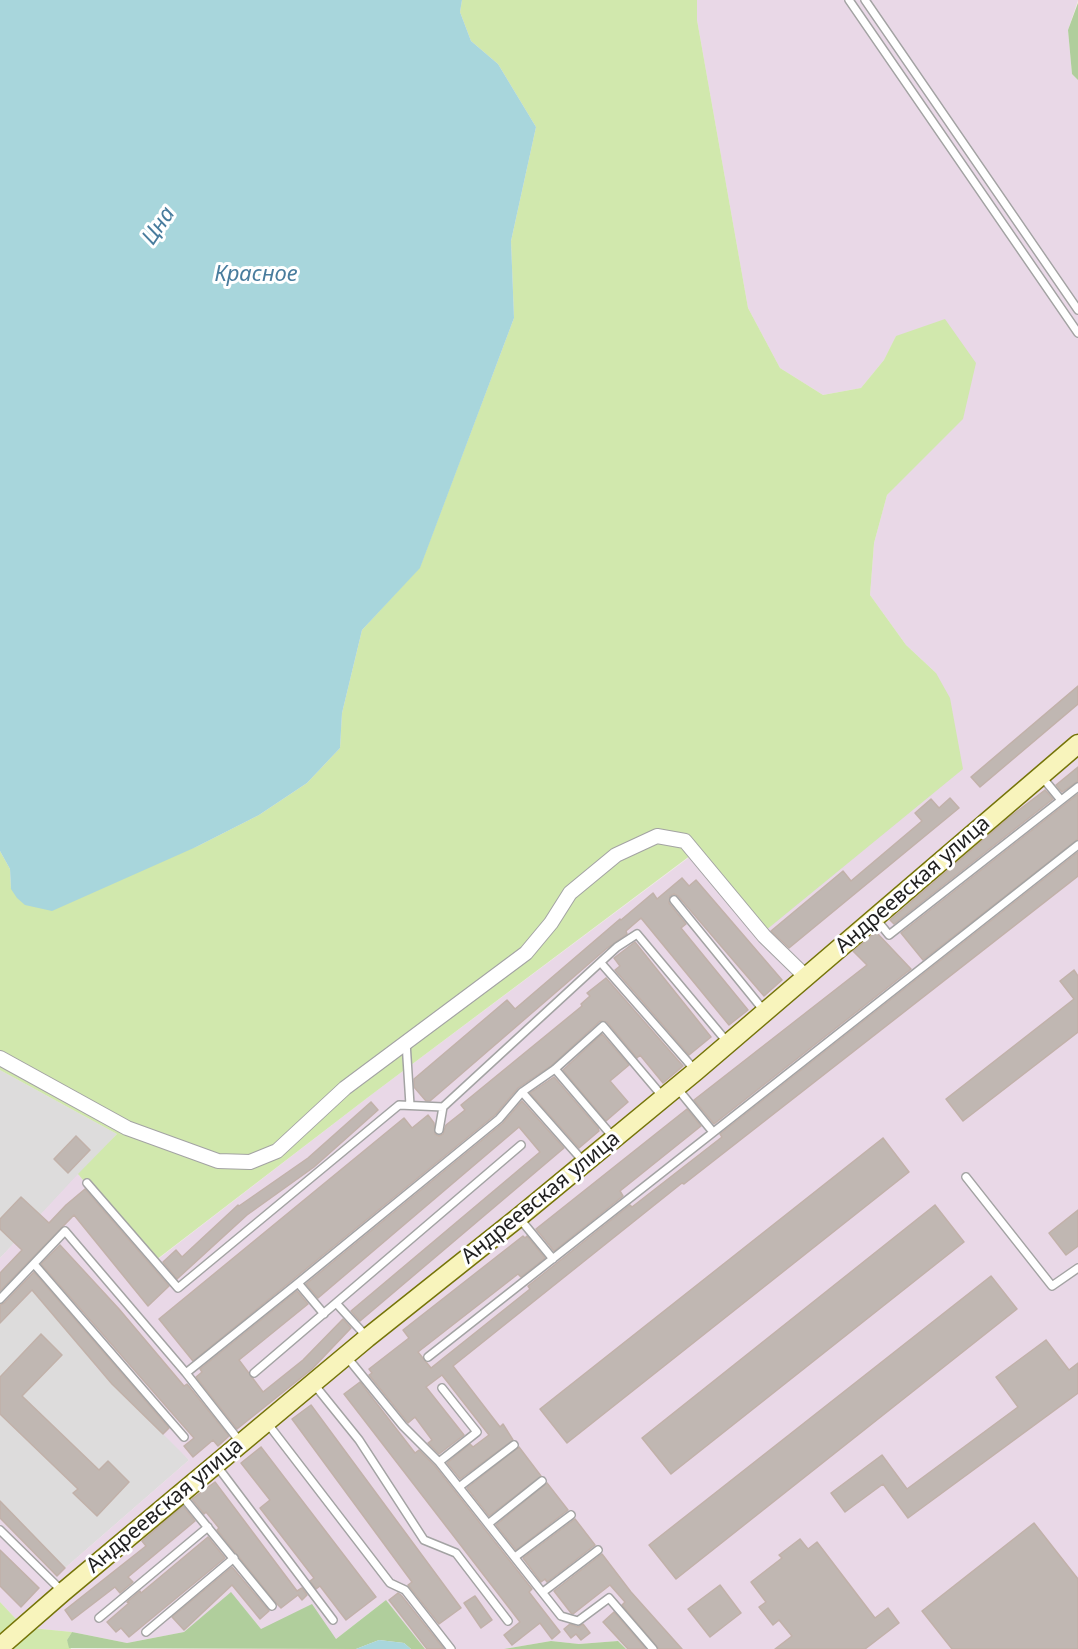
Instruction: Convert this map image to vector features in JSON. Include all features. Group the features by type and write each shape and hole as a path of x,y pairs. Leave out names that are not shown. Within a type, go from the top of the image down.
{"street":[{"name":"Андреевская улица","path":"0,1647 367,1338 670,1093 1078,744"},
{"path":"0,1058 126,1128 218,1161 250,1162 277,1152 345,1088 526,953 551,923 570,893 616,855 657,837 685,841 764,936 806,977"}],"lane":[{"path":"849,0 1078,333"},
{"path":"865,0 1078,310"},
{"path":"1042,776 1061,800"},
{"path":"875,918 890,935 1078,787"},
{"path":"428,1357 1078,845"},
{"path":"674,900 765,1012"},
{"path":"439,1130 443,1107 617,947 637,934 728,1043"},
{"path":"601,963 696,1071"},
{"path":"186,1373 500,1119 522,1092 555,1068 603,1026 713,1132"},
{"path":"406,1042 410,1105"},
{"path":"555,1068 614,1139"},
{"path":"522,1092 584,1163"},
{"path":"87,1183 178,1288 399,1105 443,1107"},
{"path":"255,1373 521,1145"},
{"path":"966,1177 1052,1286 1078,1268"},
{"path":"519,1217 553,1259"},
{"path":"0,1299 65,1231 186,1373 241,1443"},
{"path":"34,1264 184,1437"},
{"path":"298,1283 324,1314"},
{"path":"336,1303 367,1338"},
{"path":"346,1356 403,1426 439,1461 561,1616 578,1621 609,1598 653,1649"},
{"path":"313,1383 359,1440 424,1540 456,1553 508,1621"},
{"path":"439,1461 477,1432 442,1388"},
{"path":"266,1422 390,1583 405,1590 451,1649"},
{"path":"459,1487 514,1445"},
{"path":"216,1464 333,1620"},
{"path":"488,1524 542,1481"},
{"path":"180,1494 272,1606"},
{"path":"515,1557 571,1515"},
{"path":"99,1618 208,1527"},
{"path":"0,1530 63,1592"},
{"path":"543,1592 598,1550"},
{"path":"146,1632 234,1558"}],"shaded area":[{"path":"697,0 1078,0 1068,30 1072,74 1078,80 1078,1649 626,1649 618,1641 579,1644 551,1641 504,1649 425,1649 386,1600 336,1639 261,1629 231,1593 184,1632 127,1643 72,1632 31,1628 15,1618 0,1602 0,1501 65,1568 189,1460 95,1366 95,1363 33,1290 0,1323 0,1258 78,1174 153,1263 371,1095 936,673 906,645 870,595 874,543 887,495 918,462 896,336 884,360 861,388 823,395 780,368 748,308 697,20"},
{"path":"0,1070 117,1134 0,1258"},
{"path":"32,1290 189,1460 65,1568 0,1501 0,1323"}],"green space":[{"path":"462,0 697,0 697,20 748,308 780,368 823,395 861,388 884,360 896,336 945,319 976,363 963,419 887,495 874,543 870,595 906,645 936,673 950,698 963,769 765,931 695,852 152,1263 78,1174 117,1134 0,1070 0,851 10,869 11,889 196,847 259,815 307,783 340,748 342,713 362,630 420,567 514,318 511,241 536,127 498,64 471,41 460,12"},
{"path":"1078,3 1078,80 1072,74 1068,30"},
{"path":"231,1592 261,1629 312,1604 336,1639 386,1600 425,1649 411,1649 404,1643 379,1640 356,1649 69,1648 67,1640 72,1632 127,1643 184,1632"},
{"path":"0,1602 15,1618 31,1628 72,1632 67,1640 71,1649 0,1649"},
{"path":"551,1641 579,1644 618,1641 626,1649 504,1649"}],"water":[{"name":"Красное","path":"0,0 462,0 460,12 471,41 498,64 536,127 511,241 514,318 420,568 362,630 342,713 340,748 307,783 259,815 196,847 52,911 25,905 17,898 11,889 10,869 0,851"},
{"path":"379,1640 404,1643 411,1649 356,1649"}],"building":[{"path":"1078,686 1078,704 980,787 971,777"},
{"path":"1078,767 1078,781 1062,792 1056,785"},
{"path":"1045,790 1053,799 894,924 890,920 1011,816"},
{"path":"1078,794 1078,839 923,960 901,933"},
{"path":"950,798 959,808 789,948 771,931 843,871 851,881 922,821 915,813 931,799 939,808"},
{"path":"1078,852 1078,876 684,1184 682,1183 453,1366 500,1427 503,1424 513,1440 460,1479 447,1463 470,1444 473,1447 489,1435 442,1375 426,1387 464,1435 439,1454 428,1443 432,1440 415,1417 408,1423 369,1375 372,1373 369,1369 409,1338 403,1330 523,1236 525,1238 527,1236 545,1258 521,1277 518,1274 418,1352 431,1368 530,1289 528,1286 630,1205 632,1207 722,1137 720,1134"},
{"path":"682,878 689,886 696,880 782,980 764,996 678,896 674,894 670,896 669,903 686,924 681,928 748,1010 729,1025 641,918 626,931 627,934 606,949 430,1101 426,1101 414,1087 414,1079 507,1000 515,1009 653,893 657,899"},
{"path":"876,932 911,969 714,1124 694,1100 867,965 853,951"},
{"path":"635,942 711,1037 689,1055 615,970 620,966 614,958"},
{"path":"1074,970 1078,976 1078,1032 963,1121 946,1099 1074,999 1060,981"},
{"path":"606,978 683,1066 663,1083 640,1055 637,1058 607,1022 600,1021 552,1065 518,1088 495,1115 193,1361 159,1319 404,1118 412,1128 428,1115 434,1123 435,1134 439,1136 443,1134 446,1125 465,1110 461,1105 582,1006 581,1004 590,996 587,993"},
{"path":"602,1034 629,1065 610,1081 628,1102 606,1121 563,1070"},
{"path":"554,1077 598,1128 599,1131 579,1148 530,1093"},
{"path":"522,1101 564,1148 360,1321 351,1311 540,1152 519,1127 318,1298 306,1284 503,1123"},
{"path":"371,1102 378,1110 314,1167 247,1215 177,1279 163,1262 176,1250 182,1257 238,1205 308,1158"},
{"path":"687,1109 701,1126 620,1191 623,1196 554,1251 536,1229"},
{"path":"76,1136 90,1150 68,1173 54,1159"},
{"path":"883,1138 909,1172 567,1443 540,1409"},
{"path":"85,1189 169,1286 148,1306 74,1215 0,1291 0,1273 22,1250 0,1229 0,1219 21,1197 49,1223"},
{"path":"935,1205 964,1242 671,1474 642,1438"},
{"path":"1078,1210 1078,1246 1066,1255 1049,1233"},
{"path":"60,1245 119,1309 184,1386 187,1384 229,1436 218,1446 213,1440 193,1457 184,1446 194,1438 41,1264"},
{"path":"34,1272 169,1428 163,1434 112,1384 32,1290 0,1323 0,1305"},
{"path":"991,1276 1017,1309 676,1579 649,1545"},
{"path":"297,1291 308,1304 239,1360 263,1392 303,1360 343,1319 351,1328 312,1369 237,1429 196,1377 202,1372 200,1369"},
{"path":"41,1334 62,1355 22,1396 99,1470 108,1461 129,1482 97,1516 73,1493 78,1489 0,1414 0,1377"},
{"path":"1046,1340 1069,1370 1078,1363 1078,1393 908,1518 883,1484 845,1512 831,1493 882,1455 907,1489 1018,1407 996,1377"},
{"path":"360,1382 415,1453 419,1450 435,1466 532,1589 529,1592 560,1632 552,1639 540,1623 512,1645 504,1635 520,1622 344,1394"},
{"path":"311,1405 461,1608 439,1624 408,1585 412,1582 292,1419"},
{"path":"261,1447 376,1597 346,1620 320,1586 316,1589 310,1581 314,1578 260,1508 270,1500 241,1463"},
{"path":"519,1447 541,1476 489,1516 467,1488"},
{"path":"215,1482 297,1591 302,1588 307,1595 302,1600 298,1595 281,1608 217,1530 219,1528 206,1512 204,1514 192,1499"},
{"path":"547,1483 568,1510 516,1550 496,1525"},
{"path":"0,1501 65,1568 57,1576 0,1518"},
{"path":"183,1506 195,1521 128,1577 133,1582 120,1593 115,1587 72,1620 65,1610 146,1546 142,1541"},
{"path":"575,1519 595,1545 547,1582 545,1579 541,1582 523,1558"},
{"path":"1034,1523 1078,1579 1078,1649 952,1649 922,1611"},
{"path":"208,1537 225,1558 129,1637 121,1628 116,1632 107,1622 140,1591 141,1593"},
{"path":"800,1539 808,1549 817,1542 875,1618 888,1608 899,1623 865,1649 775,1649 792,1636 779,1620 773,1625 759,1607 766,1602 751,1582 782,1558 779,1555"},
{"path":"0,1550 39,1588 21,1607 0,1586"},
{"path":"602,1554 631,1592 682,1649 659,1649 622,1605 625,1602 610,1585 573,1614 571,1613 554,1591"},
{"path":"232,1567 269,1611 260,1619 232,1585 184,1630 172,1617"},
{"path":"720,1585 741,1613 710,1637 688,1609"},
{"path":"398,1593 444,1649 427,1649 389,1600"},
{"path":"475,1596 492,1620 481,1628 464,1603"},
{"path":"614,1612 646,1649 628,1649 603,1622"},
{"path":"570,1624 578,1627 583,1624 590,1633 581,1640 576,1634 571,1638 564,1629"}],"water label":[{"name":"Цна","path":"159,226"}]}
